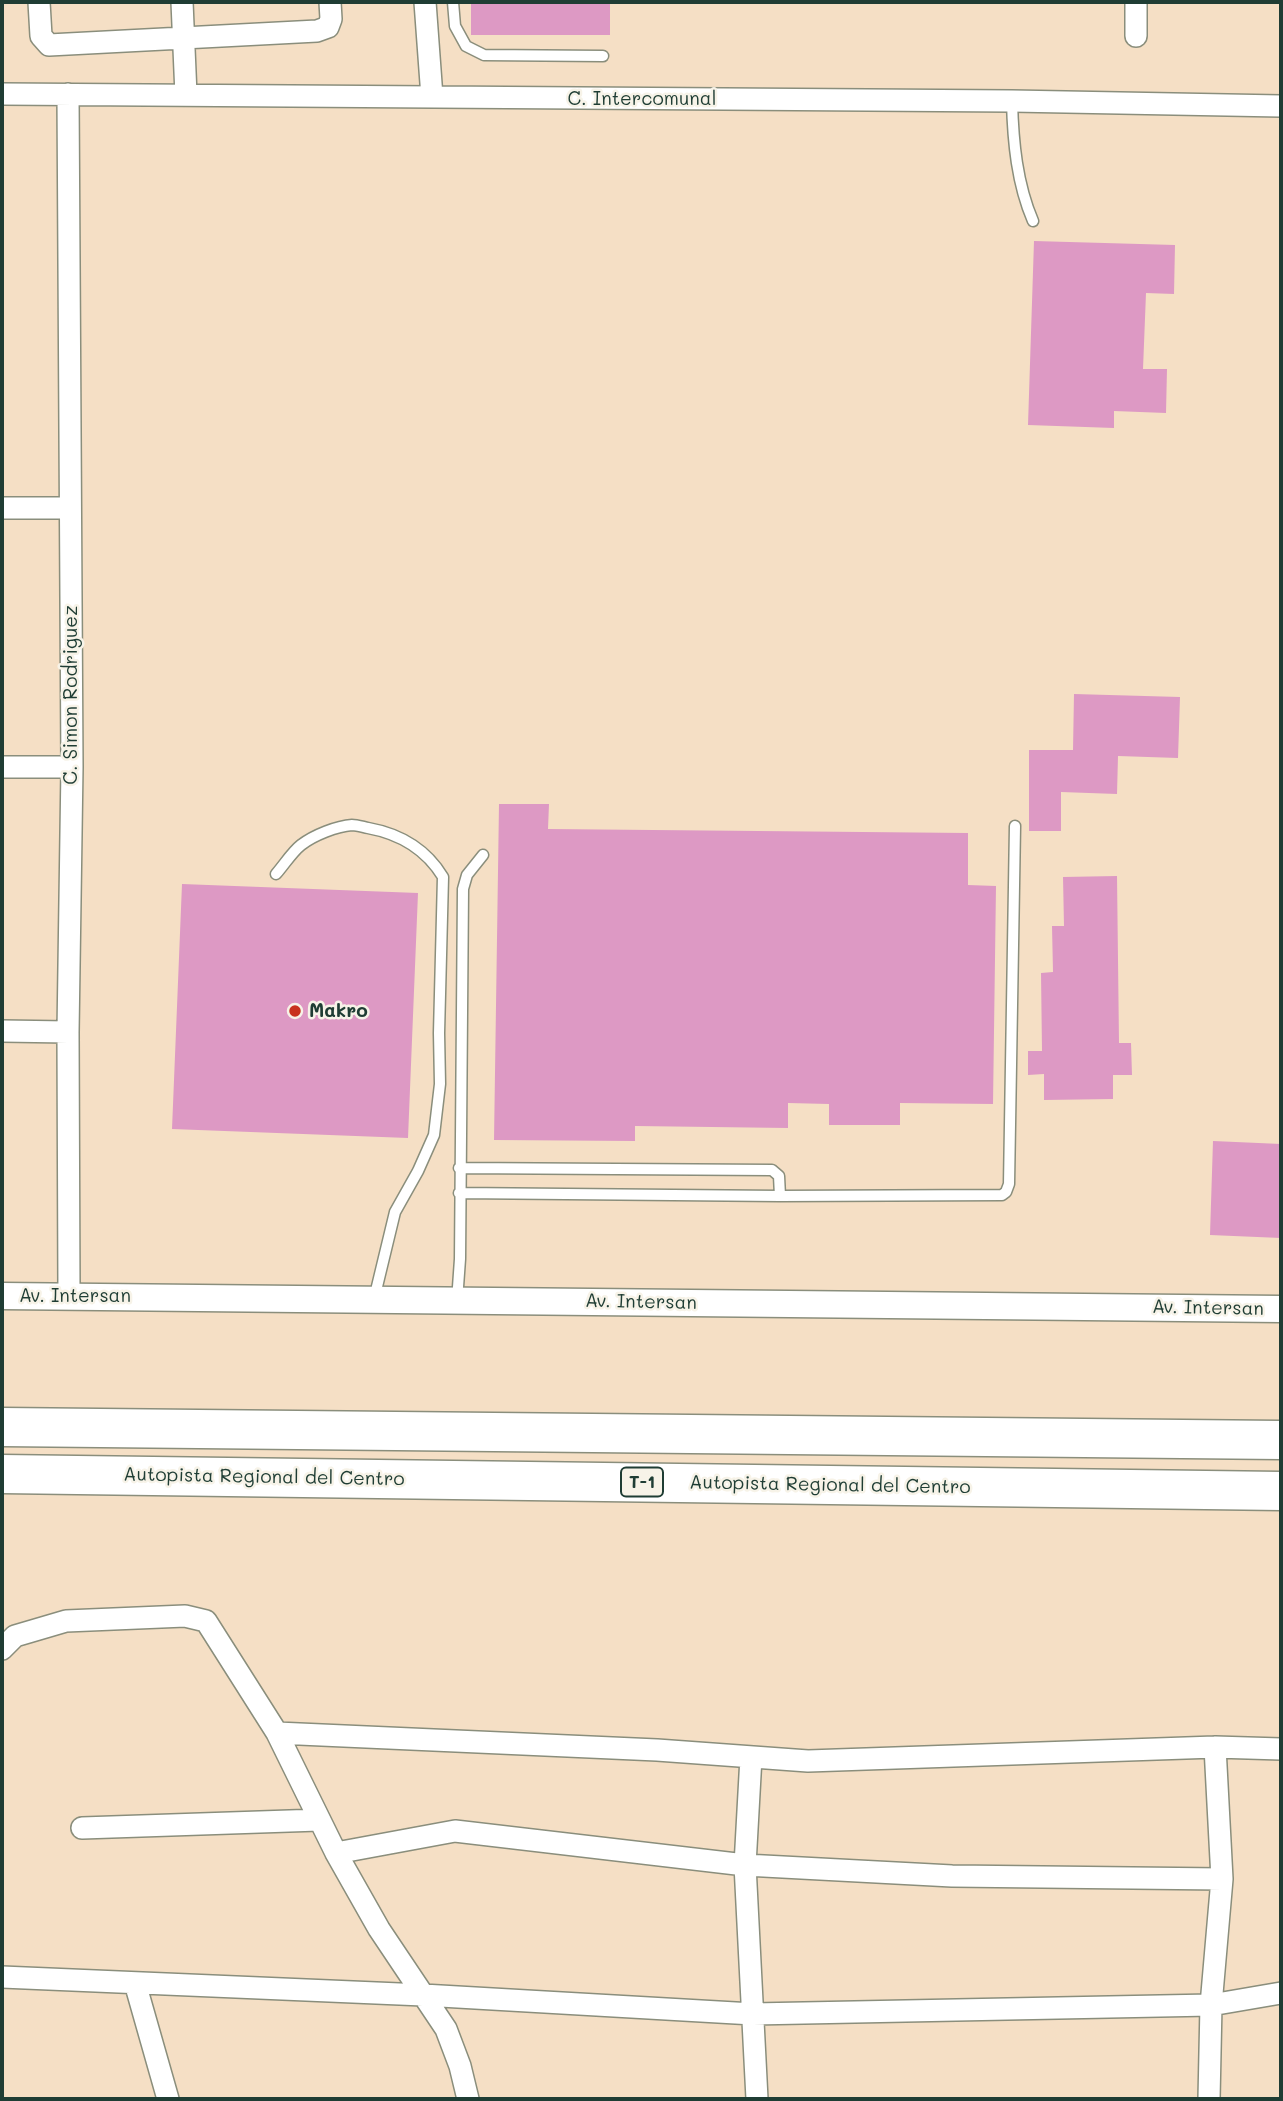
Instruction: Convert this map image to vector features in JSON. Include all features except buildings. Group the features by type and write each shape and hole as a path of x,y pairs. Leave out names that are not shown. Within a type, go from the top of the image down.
{"highway":[{"path":"2,1427 1281,1440"},
{"name":"Autopista Regional del Centro","path":"2,1474 1281,1491"}],"street":[{"path":"38,2 41,36 49,45 317,31 328,27 331,19 330,2"},
{"path":"182,2 186,95"},
{"path":"425,2 432,97"},
{"path":"1136,2 1136,36"},
{"name":"C. Intercomunal","path":"2,94 1012,101 1281,106"},
{"name":"C. Simon Rodriguez","path":"68,94 72,767 68,1032 69,1296"},
{"path":"2,508 70,508"},
{"path":"2,767 72,767"},
{"path":"2,1031 68,1032"},
{"name":"Av. Intersan","path":"2,1296 1281,1309"},
{"path":"2,1648 15,1636 66,1621 185,1616 206,1621 277,1733 335,1853 379,1929 446,2029 460,2066 468,2099"},
{"path":"277,1733 808,1761 1215,1747 1281,1749"},
{"path":"1209,2099 1210,2005 1222,1879 1215,1747"},
{"path":"751,1757 745,1865 757,2099"},
{"path":"82,1828 319,1820"},
{"path":"335,1853 455,1831 745,1865 952,1876 1222,1879"},
{"path":"2,1977 423,1995 752,2014 1210,2005 1281,1993"},
{"path":"135,1983 168,2099"}],"lane":[{"path":"453,2 454,26 466,46 484,55 603,55"},
{"path":"1012,101 1013,133 1024,200 1033,221"},
{"path":"276,874 300,845 328,831 353,825 377,830 411,844 433,861 443,877 440,1084 434,1135 395,1212 374,1299"},
{"path":"460,1193 1002,1195 1006,1192 1009,1171 1015,826"},
{"path":"457,1301 463,889 467,875 483,855"},
{"path":"459,1168 772,1170 779,1176 780,1196"}],"place":[{"name":"Makro","path":"295,1011"}]}
